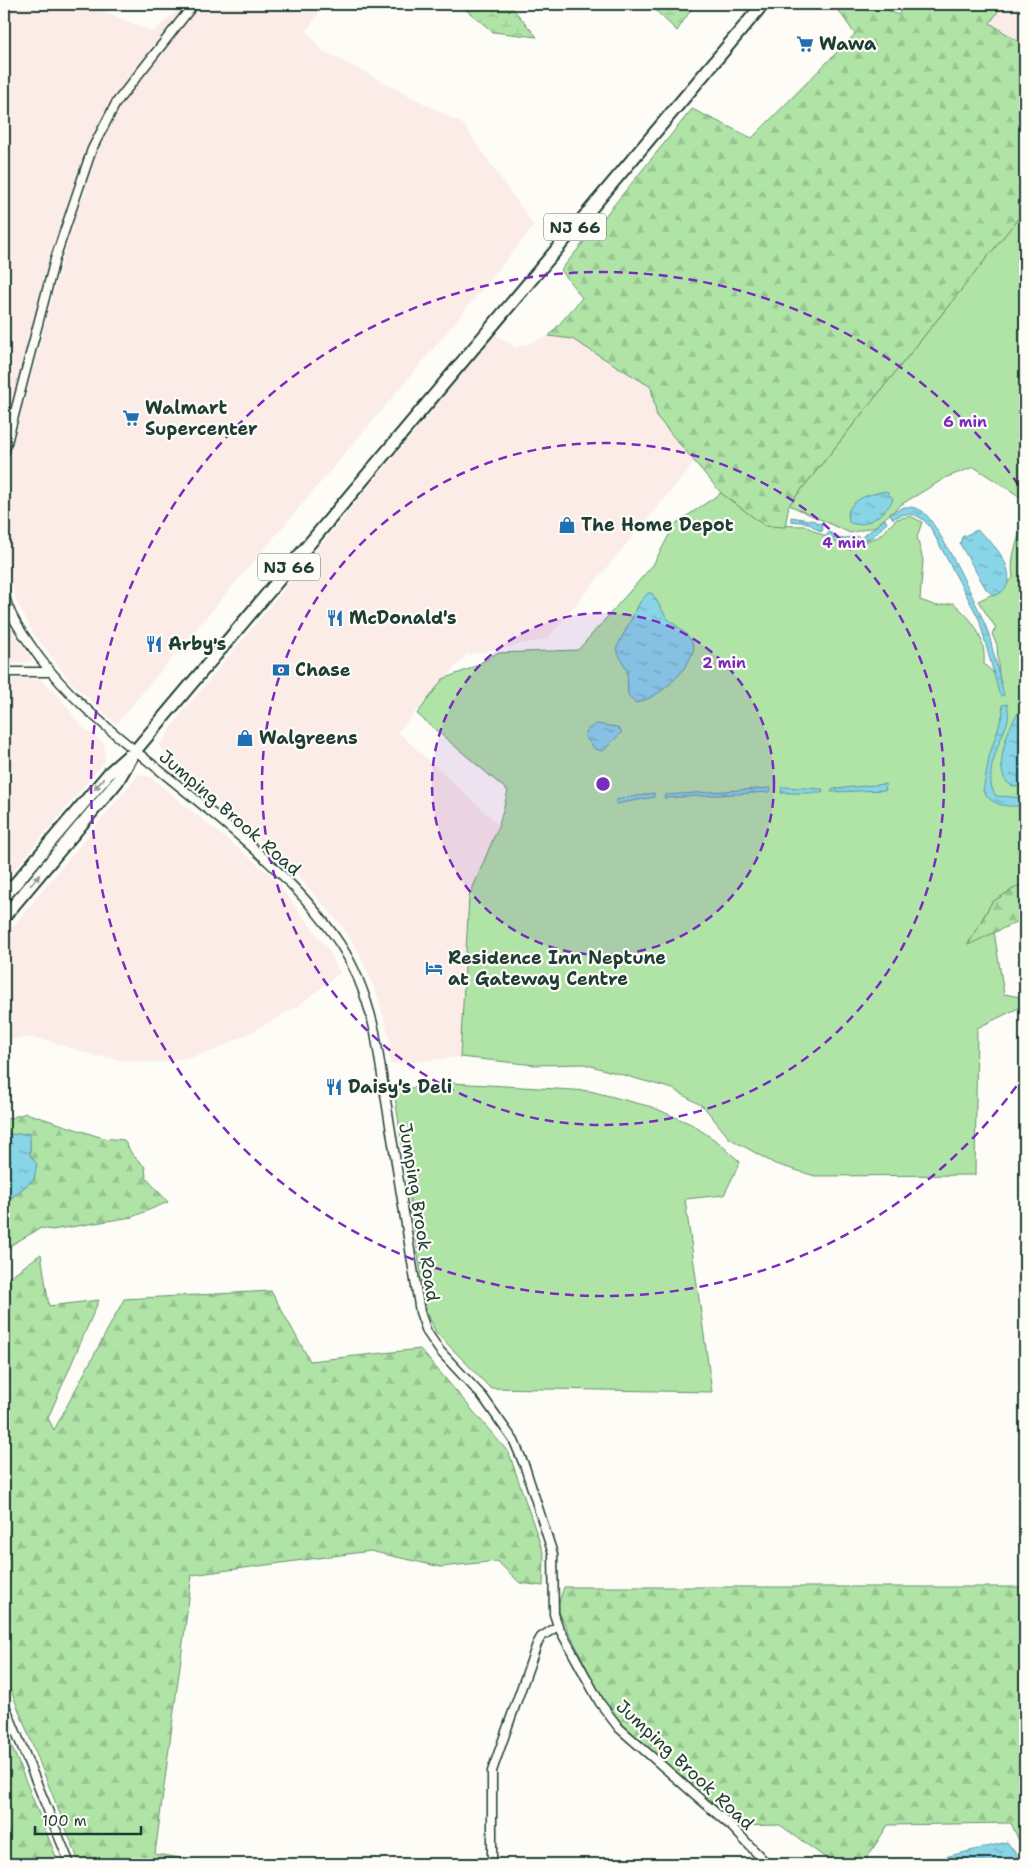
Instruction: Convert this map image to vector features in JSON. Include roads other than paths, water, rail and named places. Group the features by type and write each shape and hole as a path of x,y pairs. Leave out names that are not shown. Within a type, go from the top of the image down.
{"highway":[{"name":"NJ 66","path":"4,897 110,772 135,750 763,4"},
{"name":"NJ 66","path":"4,918 116,782 135,750"}],"street":[{"path":"4,454 55,259 92,149 116,103 194,4"},
{"name":"Jumping Brook Road","path":"4,591 17,625 50,672 78,702 270,864 327,926 348,959 365,998 375,1032 420,1312 428,1332 440,1351 483,1397 510,1433 520,1454 553,1554 555,1576 554,1614 558,1626 588,1685 619,1728 732,1827 767,1864"},
{"path":"4,672 50,672"},
{"path":"492,1864 492,1771 537,1644 541,1637 558,1626"},
{"path":"4,1703 70,1864"}],"water":[{"path":"886,491 893,499 881,514 861,524 849,522 848,512 854,503 864,497"},
{"path":"904,507 922,511 929,518 948,549 989,635 1004,695 1001,696 999,693 979,619 930,527 918,516 909,514 893,519 890,514"},
{"path":"791,517 815,521 818,524 821,523 823,530 821,532 808,523 791,521"},
{"path":"885,519 887,523 874,536 862,541 837,540 826,536 829,532 840,539 855,536 861,538"},
{"path":"977,530 999,553 1008,573 1008,582 1004,590 994,596 986,589 960,544 962,537"},
{"path":"648,593 652,593 667,618 683,631 691,640 694,648 685,666 671,683 663,690 636,703 628,695 627,671 616,649 640,602"},
{"path":"1007,704 1008,720 994,758 991,778 992,788 996,796 1025,798 1025,806 1002,805 992,801 983,792 989,757 1003,713 1002,705"},
{"path":"1025,706 1025,786 1012,785 1004,778 1002,766 1003,752 1012,722"},
{"path":"596,724 617,727 622,732 603,751 595,749 585,737 587,730"},
{"path":"885,784 886,790 831,792 833,789"},
{"path":"782,787 823,789 822,793 781,793"},
{"path":"771,788 770,792 664,798 665,795"},
{"path":"654,793 654,797 616,804 616,800"},
{"path":"30,1133 30,1155 37,1164 34,1179 11,1198 4,1188 4,1135"},
{"path":"1007,1842 1017,1855 1015,1864 916,1864"}],"place":[{"name":"Wawa","path":"805,44"},
{"name":"Walmart Supercenter","path":"131,418"},
{"name":"The Home Depot","path":"567,525"},
{"name":"McDonald's","path":"335,618"},
{"name":"Arby's","path":"154,644"},
{"name":"Chase","path":"281,670"},
{"name":"Walgreens","path":"245,738"},
{"name":"Residence Inn Neptune at Gateway Centre","path":"434,968"},
{"name":"Daisy's Deli","path":"334,1087"}]}
